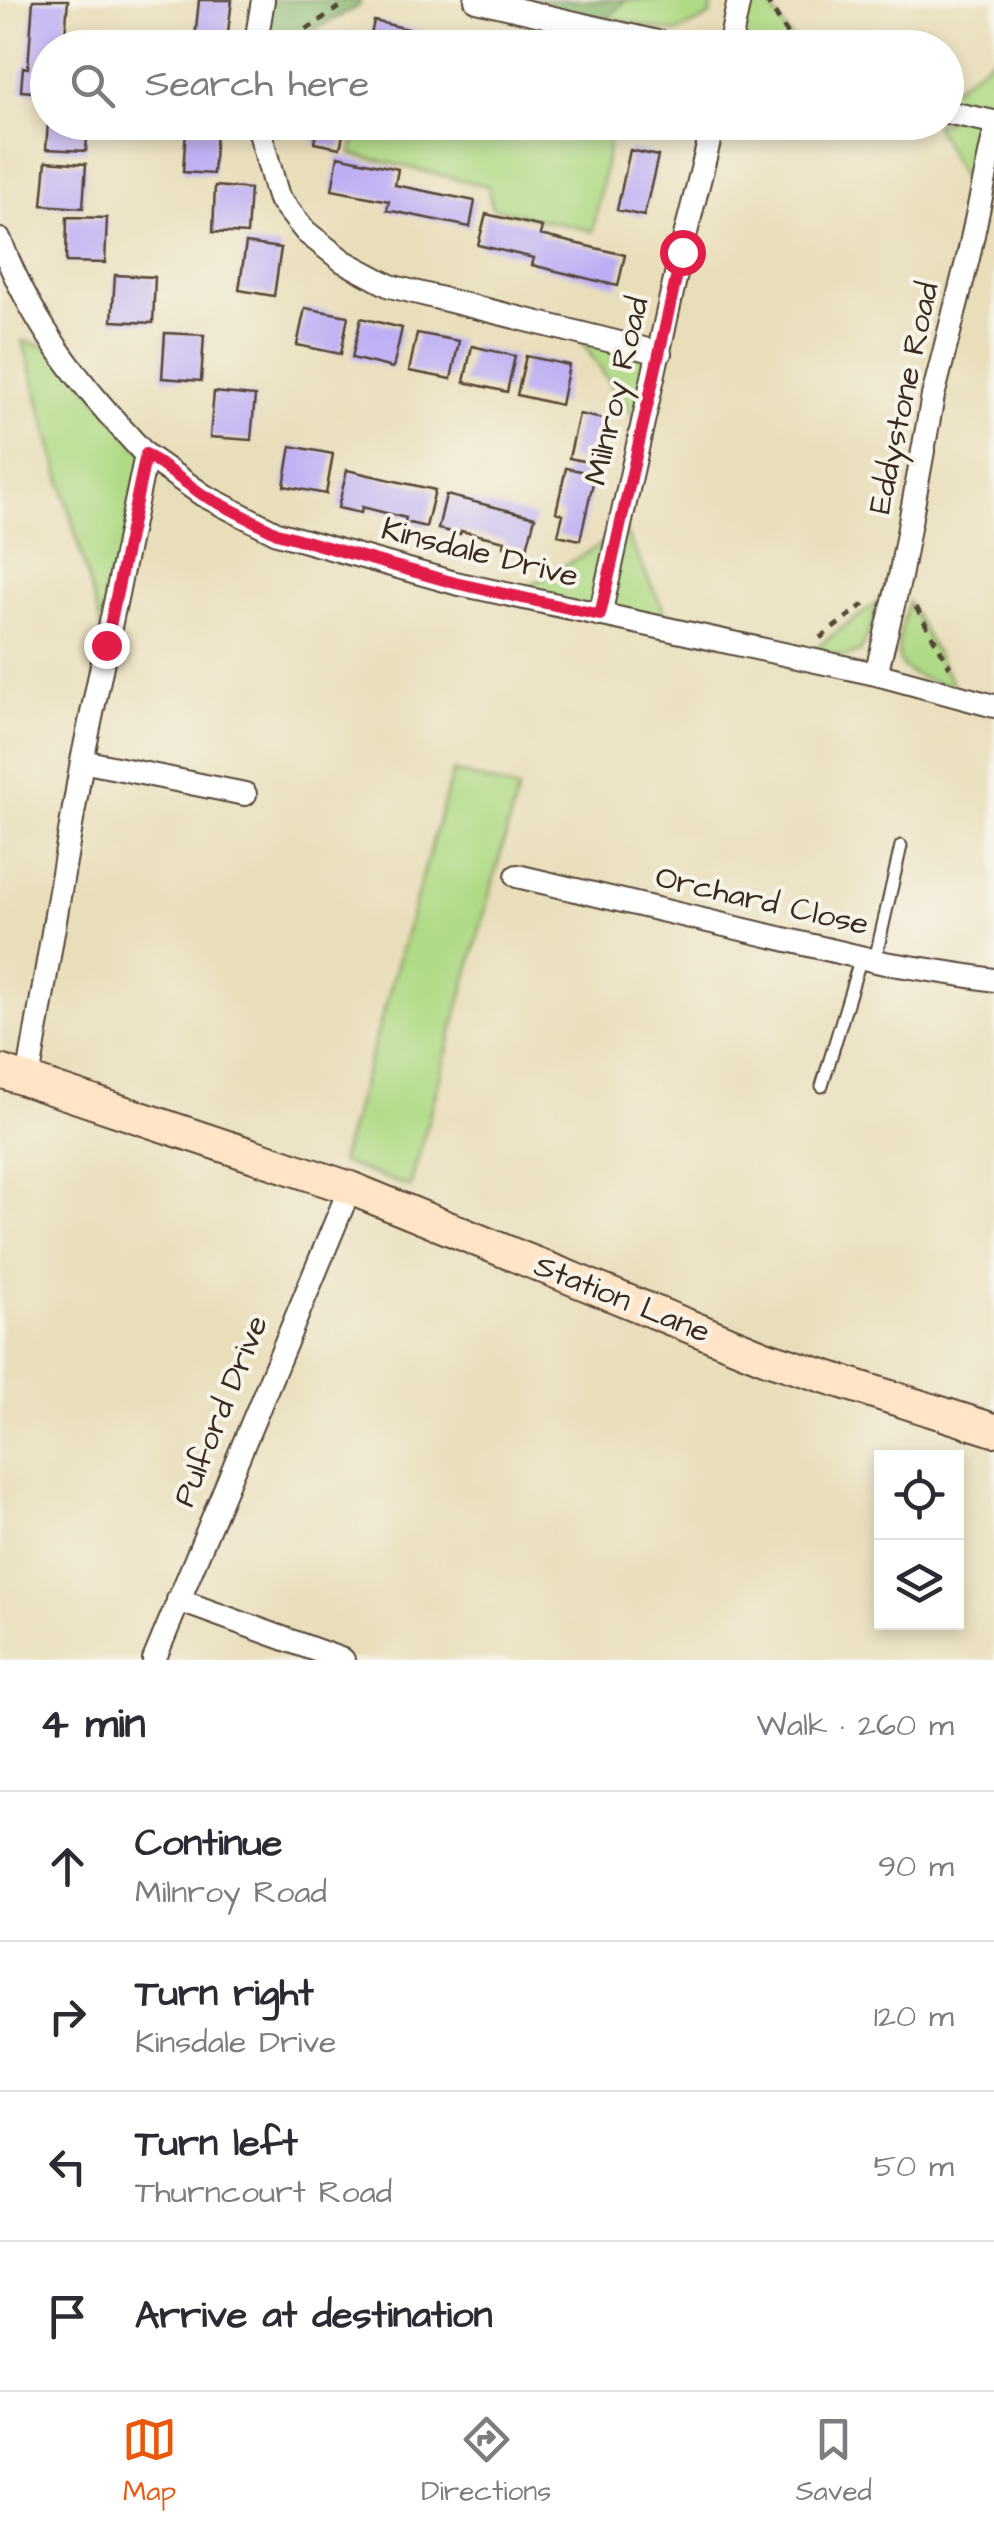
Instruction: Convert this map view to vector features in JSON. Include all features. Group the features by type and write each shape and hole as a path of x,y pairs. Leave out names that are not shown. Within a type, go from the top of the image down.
{"street":[{"path":"258,30 262,0"},
{"path":"476,0 605,30"},
{"path":"733,30 739,0"},
{"path":"964,116 994,122"},
{"name":"Eddystone Road","path":"876,674 900,577 933,396 994,136"},
{"path":"262,140 278,197 306,232 343,261 390,286 660,353"},
{"name":"Milnroy Road","path":"600,615 710,140"},
{"name":"Kinsdale Drive","path":"0,240 7,281 96,402 146,454 203,495 277,533 455,583 876,674 994,706"},
{"path":"14,1075 146,454"},
{"path":"82,762 245,794"},
{"name":"Orchard Close","path":"517,876 868,959 994,980"},
{"name":"Station Lane","path":"14,1075 350,1188 766,1358 994,1430"},
{"name":"Pulford Drive","path":"154,1660 350,1188"},
{"path":"178,1600 344,1660"}],"lane":[{"path":"822,1086 868,959 901,846"}],"path":[{"path":"306,30 349,0"},
{"path":"766,0 785,30"},
{"path":"796,657 900,577 969,700"}],"green space":[{"path":"262,0 360,0 359,6 314,30 258,30"},
{"path":"513,0 626,0 601,24"},
{"path":"532,0 713,0 710,16 682,30 663,30"},
{"path":"739,0 766,0 786,30 733,30"},
{"path":"994,57 994,146 978,210 943,140 964,140 964,79"},
{"path":"355,140 610,140 593,231 492,208 488,186 351,154"},
{"path":"578,336 660,353 642,430"},
{"path":"23,341 56,349 146,455 106,645"},
{"path":"621,523 674,631 602,616"},
{"path":"607,541 593,614 512,596"},
{"path":"878,602 860,652 843,657 814,649"},
{"path":"908,602 954,687 917,676 900,662 899,639"},
{"path":"453,771 518,790 410,1187 340,1162"}],"building":[{"path":"33,0 68,0 66,30 31,30"},
{"path":"199,0 232,0 228,30 196,30"},
{"path":"374,21 412,30 372,30"},
{"path":"30,41 30,92 21,91 23,67 28,68"},
{"path":"47,140 87,140 86,151 46,149"},
{"path":"185,140 215,140 213,174 183,172"},
{"path":"315,140 342,140 340,148 314,143"},
{"path":"630,150 658,156 644,216 617,210"},
{"path":"338,156 398,169 395,185 475,201 470,227 387,210 389,201 332,190"},
{"path":"46,161 86,164 83,208 42,205"},
{"path":"215,186 250,189 247,234 213,232"},
{"path":"486,214 542,227 540,235 625,255 618,286 532,265 534,258 478,245"},
{"path":"67,217 107,218 105,263 66,262"},
{"path":"246,243 281,248 274,296 239,290"},
{"path":"115,275 155,277 153,323 112,321"},
{"path":"305,308 348,316 341,354 297,345"},
{"path":"361,318 402,328 393,368 352,358"},
{"path":"165,333 204,335 201,381 162,378"},
{"path":"417,333 459,341 451,379 409,371"},
{"path":"472,346 515,356 507,392 464,382"},
{"path":"526,356 569,365 561,405 517,395"},
{"path":"214,392 255,396 251,440 210,437"},
{"path":"579,414 607,420 597,464 569,458"},
{"path":"291,446 333,454 326,494 284,486"},
{"path":"566,468 595,474 580,540 558,535 563,514 556,512"},
{"path":"347,470 435,490 426,527 362,507 361,513 338,508"},
{"path":"446,495 535,517 526,552 504,546 505,541 438,529"}],"route":[{"path":"106,645 146,454 203,495 277,533 455,583 600,615 682,252"}]}
